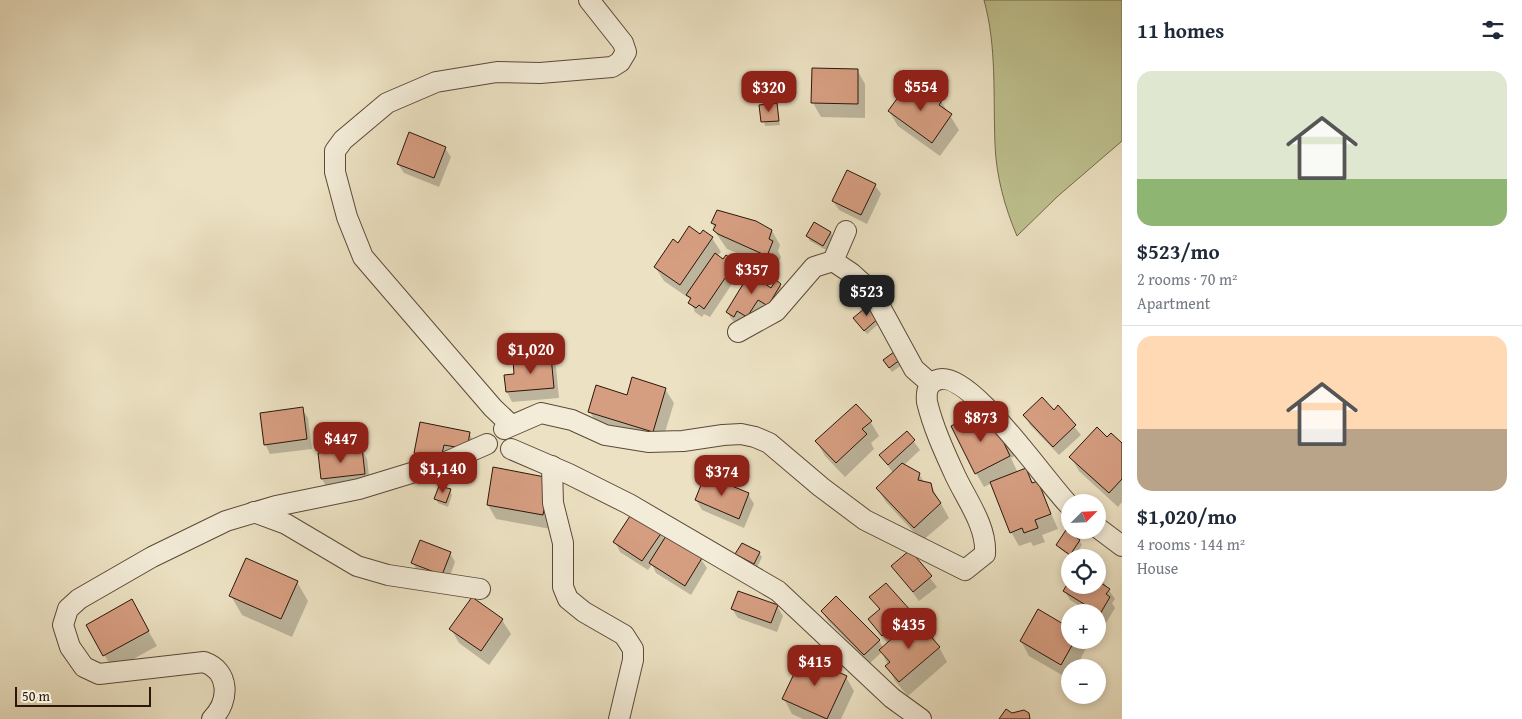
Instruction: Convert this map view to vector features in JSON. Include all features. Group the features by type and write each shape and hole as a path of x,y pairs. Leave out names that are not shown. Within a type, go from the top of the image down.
{"street":[{"path":"488,444 496,454 504,454 511,449 512,437 508,427 363,257 348,217 335,172 335,151 343,140 387,104 436,82 497,72 540,73 612,67 620,62 626,52 623,42 589,0"},
{"path":"738,332 776,311 814,267 833,261 846,231"},
{"path":"833,261 852,273 872,292 914,369 930,384"},
{"path":"212,719 225,697 225,686 217,670 204,662 98,674 84,667 70,647 63,626 65,614 79,599 152,557 226,521 254,512 359,489 444,463 488,444 492,432 534,415 547,413 572,420 605,436 629,440 666,442 741,434 769,443 865,520 965,570 985,554 986,543 930,416 926,392 930,384 939,379 947,379 971,394 1004,426 1061,497"},
{"path":"511,449 552,466 629,504 778,591 892,698 921,719"},
{"path":"552,466 553,503 563,543 563,588 568,599 584,612 624,635 633,648 633,660 619,719"},
{"path":"254,512 286,524 357,566 388,575 480,589"},
{"path":"1106,534 1122,546"}],"green space":[{"path":"984,0 1122,0 1122,141 1058,196 1017,236 1005,203 997,168 993,54"}],"building":[{"path":"812,68 858,69 858,104 811,103"},
{"path":"907,85 915,91 920,85 942,100 939,105 952,114 932,143 888,111"},
{"path":"777,103 779,121 761,122 759,105"},
{"path":"409,132 446,147 434,178 397,164"},
{"path":"847,170 876,184 861,215 832,201"},
{"path":"717,210 756,221 772,230 769,239 773,241 767,256 713,230 716,225 711,223"},
{"path":"814,222 831,232 823,246 806,236"},
{"path":"689,226 700,234 703,230 713,237 680,285 654,267 673,239 678,243"},
{"path":"715,253 723,259 726,255 736,262 704,309 699,305 696,308 688,303 691,298 686,295"},
{"path":"751,271 759,277 758,279 771,288 776,280 781,284 768,306 758,300 747,317 737,311 734,317 726,312"},
{"path":"870,304 881,316 864,331 853,318"},
{"path":"898,349 904,357 889,368 883,360"},
{"path":"551,356 554,388 506,392 504,375 514,374 513,360"},
{"path":"632,377 666,388 653,432 588,412 596,385 627,395"},
{"path":"1042,397 1054,410 1058,405 1076,425 1053,447 1023,415"},
{"path":"856,404 872,421 862,429 867,434 836,463 815,441"},
{"path":"303,407 307,439 264,445 260,413"},
{"path":"967,418 970,422 981,418 997,422 1007,441 1004,443 1010,456 975,474 951,426"},
{"path":"420,422 470,432 467,449 444,445 441,458 414,453"},
{"path":"1097,427 1107,437 1111,433 1122,443 1122,479 1109,493 1069,457"},
{"path":"907,431 915,440 888,465 879,455"},
{"path":"362,448 365,474 321,479 318,453"},
{"path":"902,463 920,473 918,480 931,483 933,492 941,503 914,528 876,488"},
{"path":"493,467 550,478 543,515 487,505"},
{"path":"1026,468 1032,483 1038,481 1051,514 1035,520 1038,528 1024,533 1022,528 1010,533 990,482"},
{"path":"705,475 749,493 739,519 695,500"},
{"path":"439,486 451,489 446,503 434,499"},
{"path":"632,513 662,532 642,561 613,542"},
{"path":"666,536 702,558 685,586 649,563"},
{"path":"1061,538 1080,540 1074,549 1062,549 1056,545"},
{"path":"420,540 451,552 442,575 411,563"},
{"path":"742,543 760,552 754,564 735,554"},
{"path":"910,550 932,576 913,592 891,566"},
{"path":"246,558 298,581 281,619 229,596"},
{"path":"886,583 911,611 882,636 868,619 880,609 869,597"},
{"path":"738,591 778,605 771,623 731,609"},
{"path":"1068,594 1106,594 1110,597 1106,604 1084,604"},
{"path":"836,596 880,640 864,655 821,611"},
{"path":"472,597 503,619 481,651 449,629"},
{"path":"132,599 149,631 103,656 86,625"},
{"path":"1038,609 1061,623 1061,649 1070,649 1064,659 1061,659 1061,665 1020,641"},
{"path":"914,619 926,631 929,629 932,631 934,634 932,638 940,647 899,682 885,666 890,662 879,650"},
{"path":"803,655 847,676 827,719 782,699"},
{"path":"1006,709 1012,713 1024,710 1029,713 1030,719 999,719"}]}
